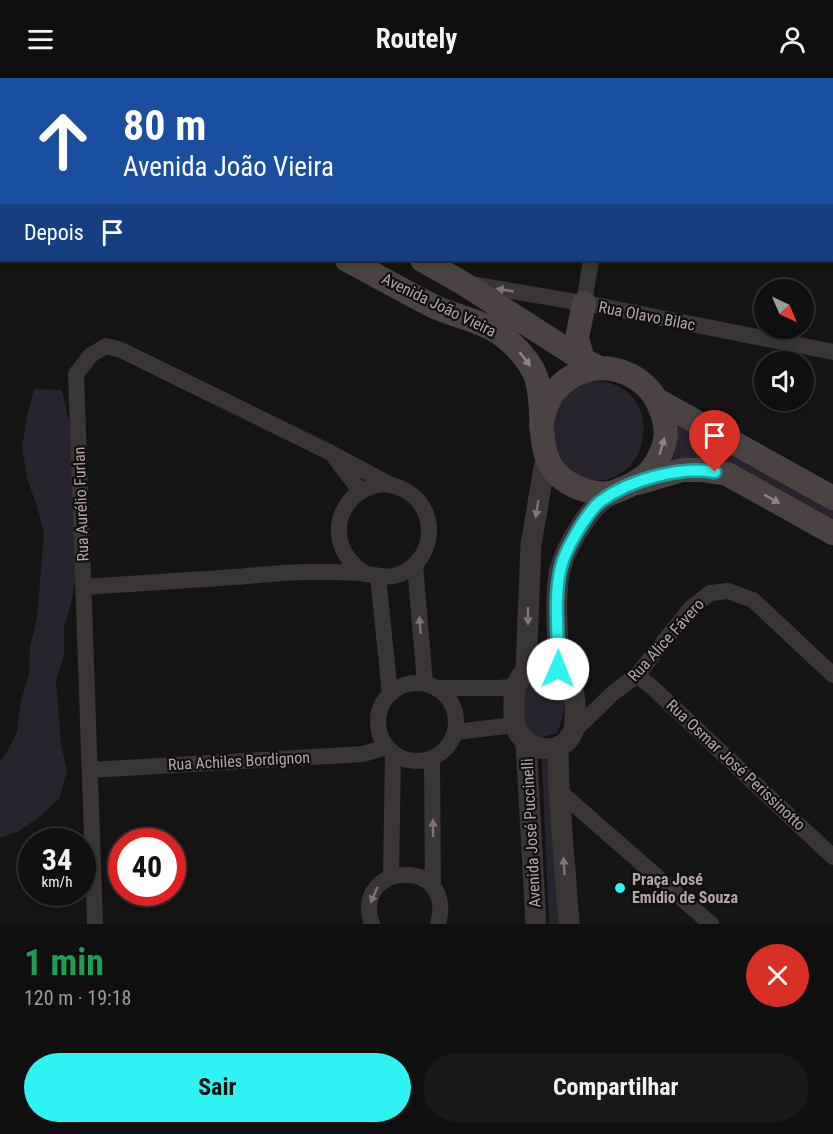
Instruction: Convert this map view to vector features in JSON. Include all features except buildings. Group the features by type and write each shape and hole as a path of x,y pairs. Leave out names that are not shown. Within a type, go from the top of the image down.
{"main road":[{"name":"Avenida João Vieira","path":"349,261 434,306 495,330 508,340 529,362 536,377 541,426"},
{"name":"Avenida João Vieira","path":"424,261 592,364"},
{"path":"584,303 578,338 592,364 623,371 644,383 659,401 833,498"},
{"path":"592,364 567,380 554,393 545,408 541,426 546,456 553,468 574,486 594,492 615,492 682,470 727,474 833,533"},
{"path":"638,483 655,466 664,446 666,423 659,401"}],"street":[{"path":"584,303 591,261"},
{"name":"Rua Olavo Bilac","path":"461,282 584,303 833,352"},
{"name":"Rua Aurélio Furlan","path":"95,924 76,374 91,355 106,346 121,350 393,486"},
{"name":"Rua Aurélio Furlan","path":"331,453 361,492"},
{"path":"415,565 432,686 450,700 456,716 455,732 450,743 432,758 412,761 390,750 380,734 378,720 381,706 390,694 406,684 432,686 498,688 521,678 537,665 548,665 558,669 564,673 569,682 575,698 566,740 545,750 536,748 521,734 513,697 521,678 531,545 546,456"},
{"path":"84,587 312,572 391,577 404,573 424,554 429,541 430,526 426,512 418,500 407,491 393,486 371,487 361,492 342,512 338,526 343,553 353,565 372,575"},
{"path":"558,669 561,567 584,522 599,503 615,492"},
{"path":"312,572 343,553"},
{"path":"372,575 390,694"},
{"name":"Rua Alice Fávero","path":"566,740 613,693 637,675 691,608 710,593 728,591 753,600 833,675"},
{"name":"Rua Osmar José Perissinotto","path":"637,675 833,857"},
{"name":"Rua Alice Fávero","path":"575,698 613,693"},
{"path":"455,732 521,734"},
{"name":"Avenida José Puccinelli","path":"521,734 536,924"},
{"name":"Avenida José Puccinelli","path":"566,740 559,791 569,924"},
{"path":"390,750 391,876"},
{"name":"Rua Achiles Bordignon","path":"91,770 363,754 390,750"},
{"path":"432,758 433,887"},
{"path":"559,791 711,924"},
{"path":"372,924 369,914 370,898 378,885 391,876 406,873 421,877 433,887 439,898 441,911 438,924"}],"shaded area":[{"path":"586,382 604,382 624,390 637,403 643,421 643,440 636,458 624,472 606,480 580,478 550,453 551,409 566,390"},
{"path":"34,389 62,390 80,473 77,569 72,600 64,627 64,654 56,681 61,744 67,771 59,799 38,818 23,828 18,828 17,832 0,838 0,761 17,732 21,701 29,674 30,647 37,619 44,533 28,481 22,447"},
{"path":"674,418 833,507 833,526 755,482 668,468"},
{"path":"546,676 560,688 564,708 557,733 539,738 525,734 519,707 529,679"},
{"path":"556,757 562,924 549,924 542,761"}],"place":[{"name":"Praça José Emídio de Souza","path":"620,888"}],"route":[{"path":"558,669 558,598 561,567 584,522 599,503 615,492 682,470 715,472"}]}
